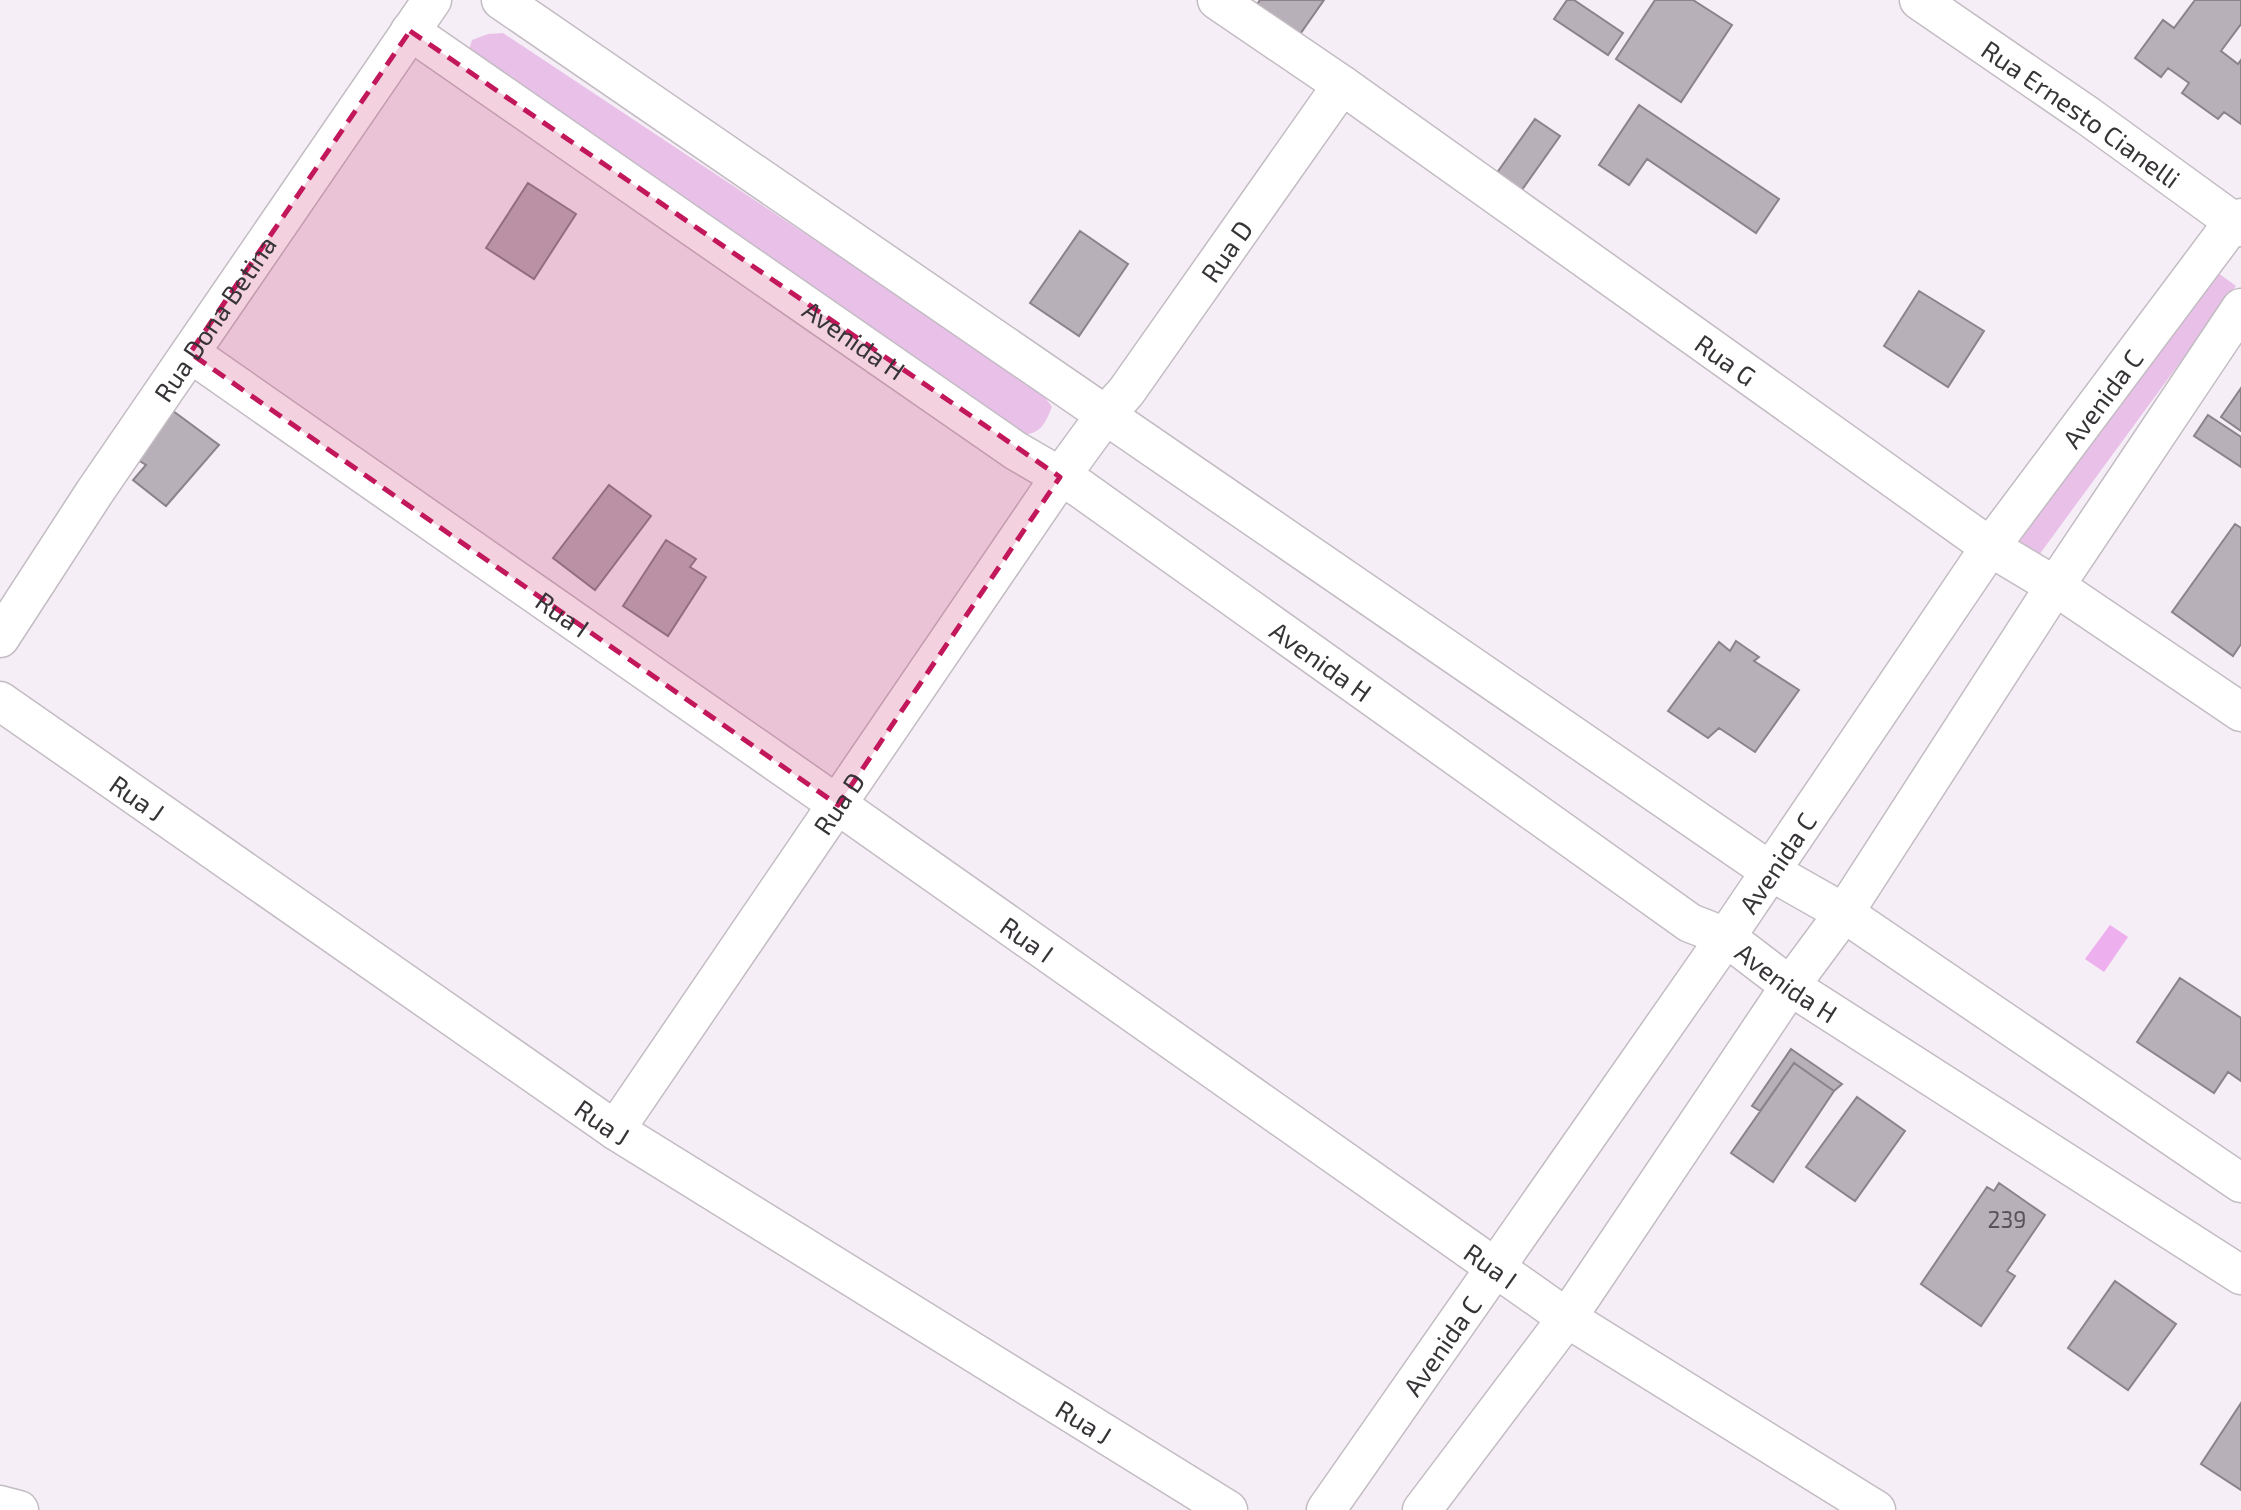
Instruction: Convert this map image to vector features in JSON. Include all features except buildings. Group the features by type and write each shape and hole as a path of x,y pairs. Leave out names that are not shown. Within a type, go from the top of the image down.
{"street":[{"name":"Rua Dona Betina","path":"0,638 94,493 431,0"},
{"path":"501,0 1770,871 1844,913 2241,1183"},
{"name":"Rua G","path":"1217,0 1342,85 1990,547 2055,586 2241,712"},
{"name":"Rua Ernesto Cianelli","path":"1919,0 2239,222"},
{"name":"Avenida H","path":"410,32 1016,450 1080,488 1689,923 1726,937 1790,986 2241,1275"},
{"name":"Rua D","path":"615,1130 1060,477 1106,414 1126,392 1342,85"},
{"name":"Avenida C","path":"1326,1510 1726,937 1990,547 2239,222"},
{"path":"1422,1510 1567,1318 1790,986 1844,913 2055,586 2241,308"},
{"name":"Rua I","path":"190,353 1567,1318 1876,1510"},
{"name":"Rua J","path":"0,701 615,1130 1228,1510"},
{"path":"0,1505 19,1510"}],"highlighted area":[{"path":"410,31 1060,477 838,805 190,353"}],"shaded area":[{"path":"503,33 1039,389 1052,407 1043,425 1032,433 1018,436 468,53 472,40 488,34"},
{"path":"2210,267 2236,286 2039,555 2013,537"},
{"path":"2110,925 2128,937 2104,972 2085,959"}]}
